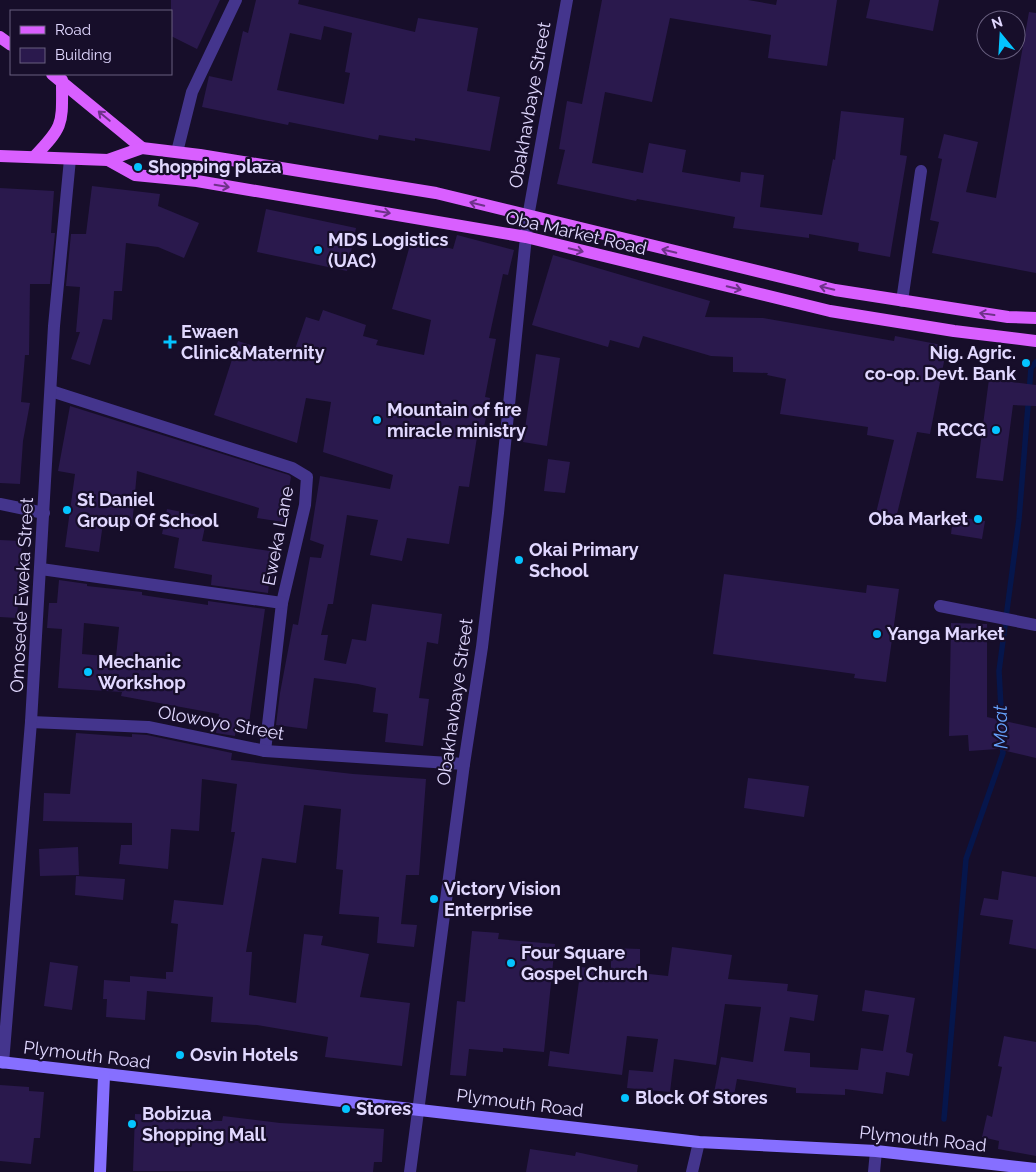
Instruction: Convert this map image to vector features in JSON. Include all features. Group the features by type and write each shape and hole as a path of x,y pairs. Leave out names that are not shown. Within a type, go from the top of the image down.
{"main road":[{"path":"57,77 142,148"},
{"path":"34,157 56,135 62,119 57,77"},
{"name":"Oba Market Road","path":"142,148 436,194 835,290 1008,317 1036,318"},
{"path":"0,156 108,160 142,148"},
{"name":"Oba Market Road","path":"108,160 135,175 197,182 526,237 830,311 972,334 1036,340"}],"street":[{"path":"177,152 192,92 236,0"},
{"name":"Obakhavbaye Street","path":"410,1172 420,1109 464,764 482,647 497,522 528,217 567,0"},
{"name":"Omosede Eweka Street","path":"1,1063 31,722 54,326 70,159"},
{"path":"902,301 921,171"},
{"name":"Eweka Lane","path":"51,391 292,468 307,477 305,505 282,603 265,751"},
{"path":"0,504 44,513"},
{"path":"41,569 282,603"},
{"path":"940,606 1036,626"},
{"name":"Olowoyo Street","path":"31,722 148,727 265,751 464,764"},
{"name":"Plymouth Road","path":"1,1063 699,1142 876,1151 1036,1170"},
{"path":"100,1172 104,1076"},
{"path":"692,1172 699,1142"},
{"path":"874,1172 876,1151"}],"building":[{"path":"171,0 220,0 197,49 172,36"},
{"path":"256,0 299,0 298,4 415,32 418,18 478,28 467,91 500,97 490,151 415,138 415,141 379,135 378,140 289,122 288,125 202,107 209,76 232,81 243,31 248,33","holes":["324,26 352,33 345,72 350,73 344,104 277,90 290,33 321,40"]},
{"path":"602,0 748,0 776,5 777,0 837,0 827,66 768,58 771,35 670,18 652,102 605,92 592,163 643,173 649,143 686,150 682,172 740,182 741,172 764,175 760,207 822,215 833,159 835,160 841,111 904,118 900,155 907,156 890,257 858,251 859,243 809,234 809,238 733,228 735,217 637,199 636,201 557,184 565,150 559,149 567,101 582,104"},
{"path":"870,0 939,0 933,31 866,18"},
{"path":"1029,12 1036,13 1036,273 932,253 939,222 930,220 942,159 938,158 944,134 978,142 966,192 996,198 1020,60 1026,60 1026,29"},
{"path":"92,186 160,194 158,206 199,223 184,258 158,247 126,243 122,291 114,291 112,320 103,319 90,365 71,359 80,332 76,332 80,287 66,286 71,234 86,234"},
{"path":"0,188 54,191 51,233 55,233 50,284 30,284 29,355 25,355 21,402 30,403 23,441 20,484 0,483"},
{"path":"266,209 356,228 347,271 257,252"},
{"path":"457,235 514,250 508,275 503,274 489,338 496,339 485,397 490,398 483,432 478,431 469,487 459,486 449,544 407,538 402,561 370,555 378,520 347,515 333,604 328,604 321,635 328,635 324,660 346,664 352,639 366,641 372,604 442,614 438,644 427,642 419,698 429,699 423,746 385,742 388,714 373,712 376,688 358,684 314,678 307,729 276,725 293,624 298,625 310,557 321,558 324,545 310,540 320,476 390,489 393,475 323,452 331,402 306,398 297,443 214,415 238,341 292,358 306,317 319,321 323,310 366,325 363,336 378,340 376,345 424,355 431,320 392,309 412,238 453,249"},
{"path":"553,255 710,301 705,317 763,318 894,341 895,336 947,346 930,434 917,432 896,518 876,513 894,440 867,435 868,427 780,414 786,379 767,375 768,373 733,372 733,357 711,356 643,336 639,348 610,340 608,347 532,325"},
{"path":"536,354 560,358 547,446 523,442"},
{"name":"RCCG","path":"989,379 1036,385 1036,406 1013,405 1003,481 976,478"},
{"path":"70,406 289,475 291,477 283,522 257,518 259,508 137,471 132,526 103,523 99,552 65,547 75,474 58,471"},
{"path":"548,459 570,462 565,493 544,491"},
{"path":"167,509 207,517 202,541 277,552 273,584 269,584 268,593 211,585 212,575 174,568 179,538 162,534"},
{"path":"953,516 985,521 982,539 951,534"},
{"path":"0,540 22,541 17,618 0,617"},
{"path":"724,574 866,593 867,585 899,589 886,682 854,678 855,674 713,654"},
{"path":"59,580 87,584 87,586 142,592 142,595 208,605 208,601 265,609 249,723 237,721 235,736 216,733 219,714 121,696 122,692 58,688 62,629 47,628 49,603 57,603","holes":["84,623 119,627 116,657 82,654"]},
{"path":"951,623 987,624 987,717 1036,728 1036,758 998,749 969,751 968,735 949,736"},
{"path":"76,733 132,737 132,734 147,735 232,753 231,760 353,774 426,779 419,875 406,875 401,924 417,925 414,947 377,943 379,917 339,914 343,870 336,869 341,809 304,805 296,863 262,858 246,952 252,952 249,995 296,1003 304,934 323,936 321,945 369,954 360,997 410,1003 402,1066 325,1057 328,1037 257,1025 211,1022 213,997 147,991 145,1020 106,1017 107,999 103,999 104,980 130,982 130,976 166,979 166,972 173,972 178,924 171,923 174,900 223,905 235,832 231,832 237,784 202,779 199,831 171,829 168,869 119,864 121,845 132,845 132,823 43,821 44,793 70,794"},
{"path":"748,778 809,786 804,817 744,808"},
{"path":"78,847 79,875 40,876 39,849"},
{"path":"1002,871 1036,877 1036,949 1009,944 1013,920 980,915 984,898 998,900"},
{"path":"76,876 125,879 123,900 75,895"},
{"path":"472,931 499,933 498,939 555,944 544,1052 503,1048 503,1052 469,1049 466,1076 450,1075 457,1001 465,1002"},
{"path":"672,947 732,955 728,979 788,984 787,991 818,995 814,1021 790,1017 784,1051 810,1053 810,1067 858,1070 861,1048 883,1051 889,1015 862,1011 865,990 915,998 906,1052 913,1054 909,1076 886,1072 883,1094 845,1089 845,1095 796,1093 796,1088 737,1079 732,1106 712,1103 721,1057 753,1062 761,1007 725,1004 716,1065 674,1059 670,1092 627,1088 629,1070 653,1072 658,1039 627,1036 622,1075 548,1066 550,1051 569,1054 581,967 611,971 611,948 640,949 640,973 668,976"},
{"path":"50,962 78,966 72,1010 44,1006"},
{"path":"1004,1036 1036,1042 1036,1156 998,1149 999,1141 982,1137 987,1115 992,1117 1002,1067 998,1066"},
{"path":"0,1085 29,1087 29,1091 44,1092 40,1138 34,1138 31,1164 0,1161"},
{"path":"135,1114 172,1115 172,1119 222,1121 223,1116 280,1123 384,1129 382,1162 374,1162 373,1172 133,1171"},
{"path":"530,1149 575,1156 576,1152 638,1165 637,1172 526,1172"}],"waterway":[{"name":"Moat","path":"1002,727 999,671 1019,519 1031,368 1036,362"},
{"name":"Moat","path":"944,1119 966,859 1003,753 1002,744"}],"place":[{"name":"Shopping plaza","path":"138,167"},
{"name":"MDS Logistics (UAC)","path":"318,250"},
{"name":"Ewaen Clinic&Maternity","path":"170,342"},
{"name":"Nig. Agric. co-op. Devt. Bank","path":"1026,363"},
{"name":"Mountain of fire miracle ministry","path":"377,420"},
{"name":"RCCG","path":"996,430"},
{"name":"St Daniel Group Of School","path":"67,510"},
{"name":"Oba Market","path":"978,519"},
{"name":"Okai Primary School","path":"519,560"},
{"name":"Yanga Market","path":"877,634"},
{"name":"Mechanic Workshop","path":"88,672"},
{"name":"Victory Vision Enterprise","path":"434,899"},
{"name":"Four Square Gospel Church","path":"511,963"},
{"name":"Osvin Hotels","path":"180,1055"},
{"name":"Block Of Stores","path":"625,1098"},
{"name":"Stores","path":"346,1109"},
{"name":"Bobizua Shopping Mall","path":"132,1124"}]}
